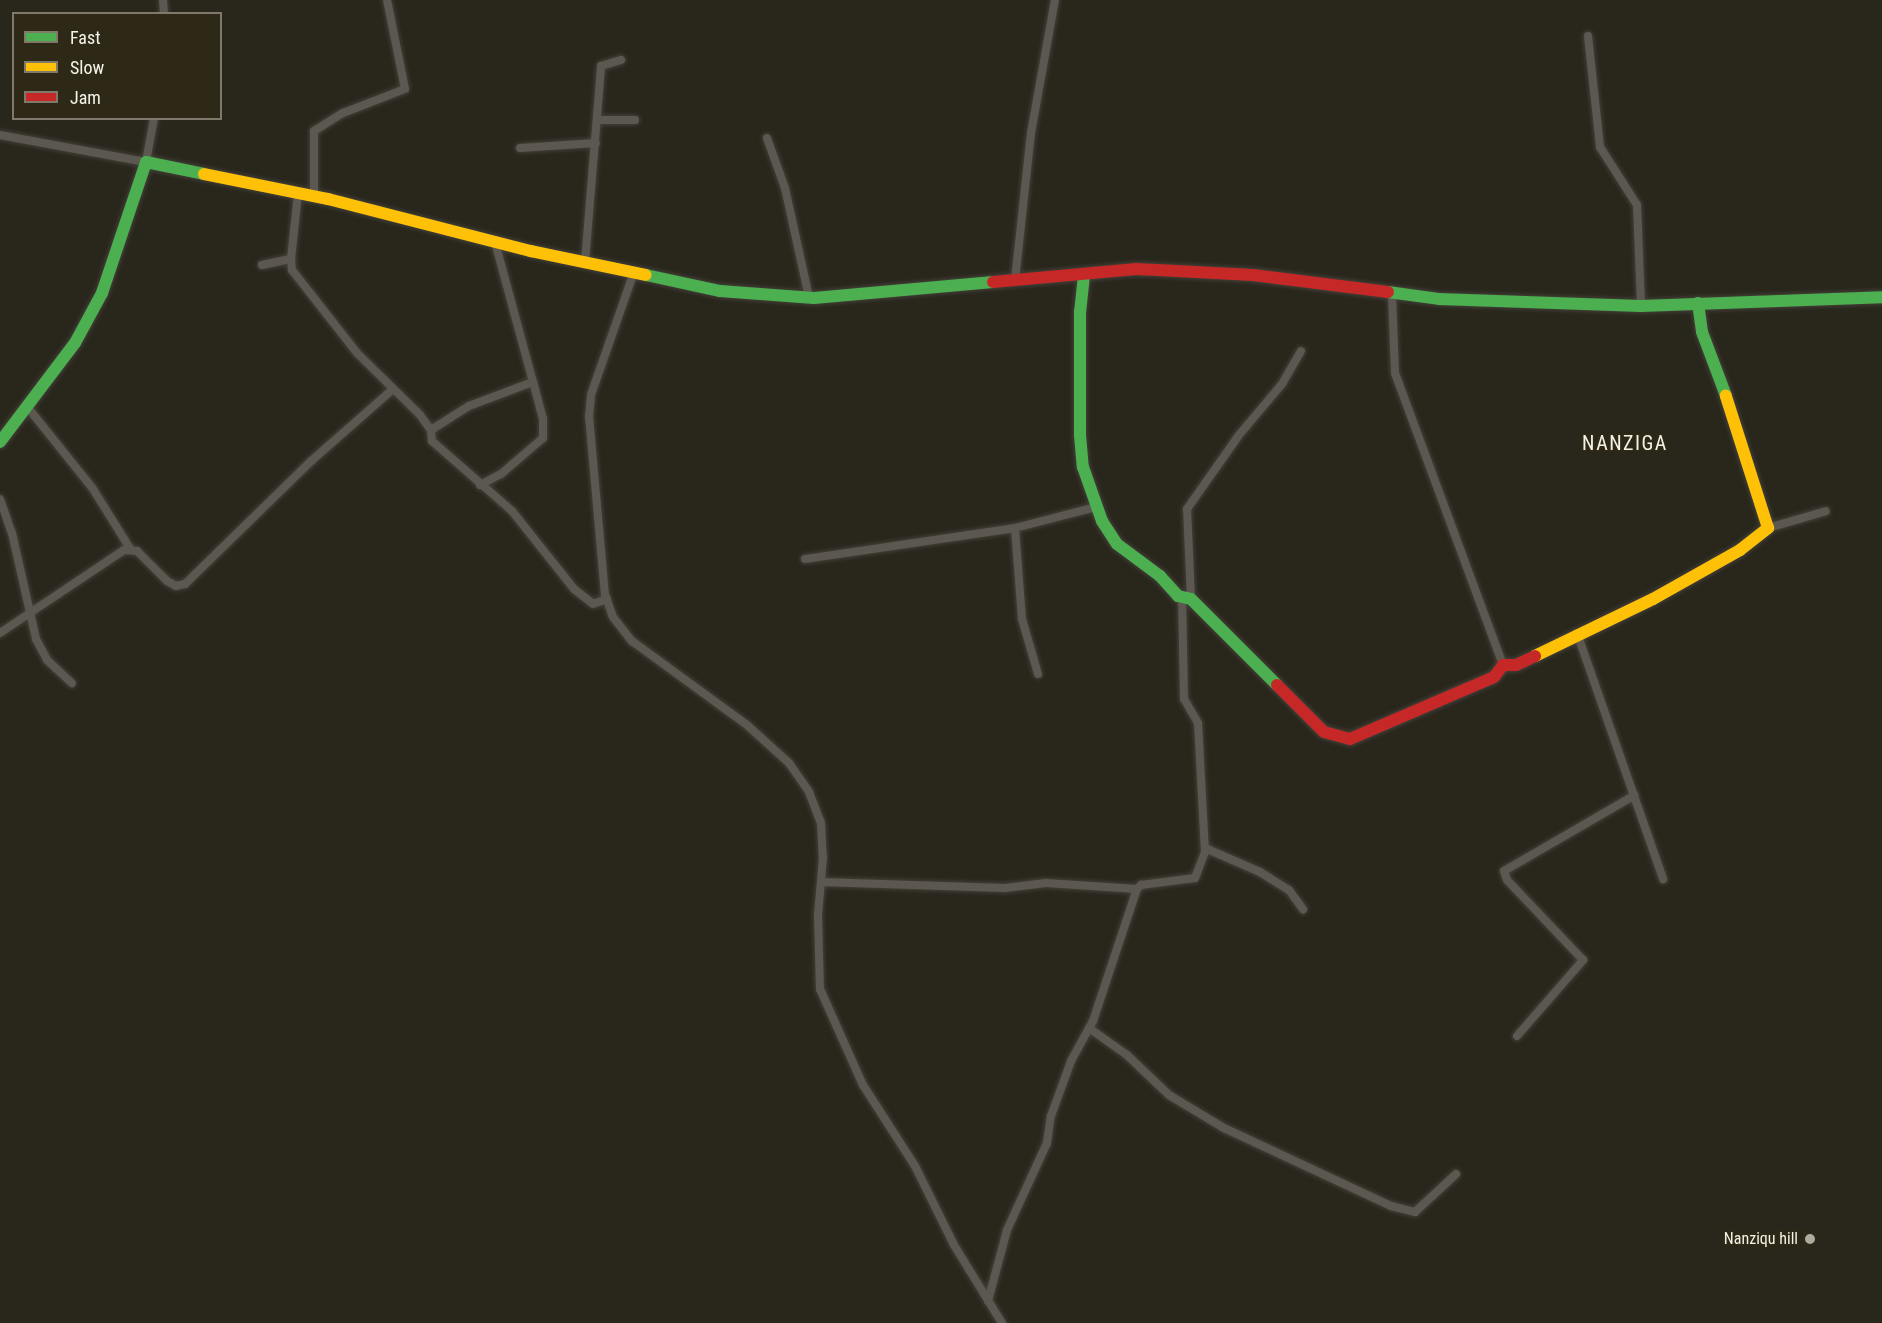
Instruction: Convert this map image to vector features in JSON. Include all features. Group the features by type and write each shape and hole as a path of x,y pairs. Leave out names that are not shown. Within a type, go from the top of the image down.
{"street":[{"path":"314,196 314,131 343,113 405,89 387,0"},
{"path":"1015,280 1031,133 1055,0"},
{"path":"1588,36 1600,147 1637,205 1641,306"},
{"path":"585,262 601,66 621,60"},
{"path":"0,442 29,409 75,343 102,294 146,162 154,120"},
{"path":"598,120 635,120"},
{"path":"0,135 314,196 495,242 720,291 809,297 1136,269 1252,275 1392,295 1641,306 1882,297"},
{"path":"767,138 785,188 809,297"},
{"path":"520,148 596,143"},
{"path":"298,193 291,259 292,270 357,353 431,430 432,441 512,511 574,589 593,604 607,599"},
{"path":"480,485 501,474 543,438 543,419 495,242"},
{"path":"262,265 291,259"},
{"path":"634,272 591,395 589,416 607,599 613,617 632,641 747,725 789,763 809,792 821,823 820,989 863,1085 915,1166 954,1245 1002,1323"},
{"path":"1084,275 1080,311 1080,435 1083,466 1096,507 1117,544 1187,598 1324,732 1350,739 1494,676 1503,665"},
{"path":"1392,295 1395,373 1503,665"},
{"path":"1698,303 1702,332 1738,428 1768,528"},
{"path":"821,882 1005,888 1046,884 1137,889 1149,883 1196,878 1205,848 1198,723 1184,699 1187,509 1239,435 1282,384 1300,351"},
{"path":"431,430 469,406 533,382"},
{"path":"0,633 112,558 131,550 137,550 167,581 176,586 185,584 311,461 393,389"},
{"path":"29,409 93,489 131,550"},
{"path":"0,499 36,639 47,660 72,683"},
{"path":"805,559 1015,528 1096,507"},
{"path":"1503,665 1516,665 1577,633 1688,581 1768,528 1826,510"},
{"path":"1015,528 1022,619 1038,674"},
{"path":"1577,633 1663,879"},
{"path":"1517,1036 1583,960 1507,880 1504,871 1635,795"},
{"path":"1205,848 1260,872 1289,890 1303,909"},
{"path":"988,1301 1007,1230 1047,1143 1051,1116 1071,1061 1089,1028 1137,889"},
{"path":"1089,1028 1127,1055 1170,1095 1215,1122 1391,1206 1415,1212 1456,1174"}],"traffic: fast":[{"path":"0,442 75,343 102,293 146,162 204,174"},
{"path":"646,275 720,291 814,298 993,282"},
{"path":"1084,275 1080,311 1080,435 1083,467 1102,521 1117,544 1160,576 1178,596 1191,599 1277,685"},
{"path":"1388,292 1439,299 1641,306 1882,297"},
{"path":"1698,303 1702,332 1726,396"}],"traffic: slow":[{"path":"204,174 328,199 531,251 646,275"},
{"path":"1535,656 1653,599 1740,550 1768,528 1726,396"}],"traffic: jam":[{"path":"993,282 1136,269 1253,275 1388,292"},
{"path":"1277,685 1324,732 1350,739 1494,677 1503,665 1516,665 1535,656"}],"place":[{"name":"Nanziqu hill","path":"1810,1239"}],"district":[{"name":"NANZIGA","path":"1625,443"}]}
